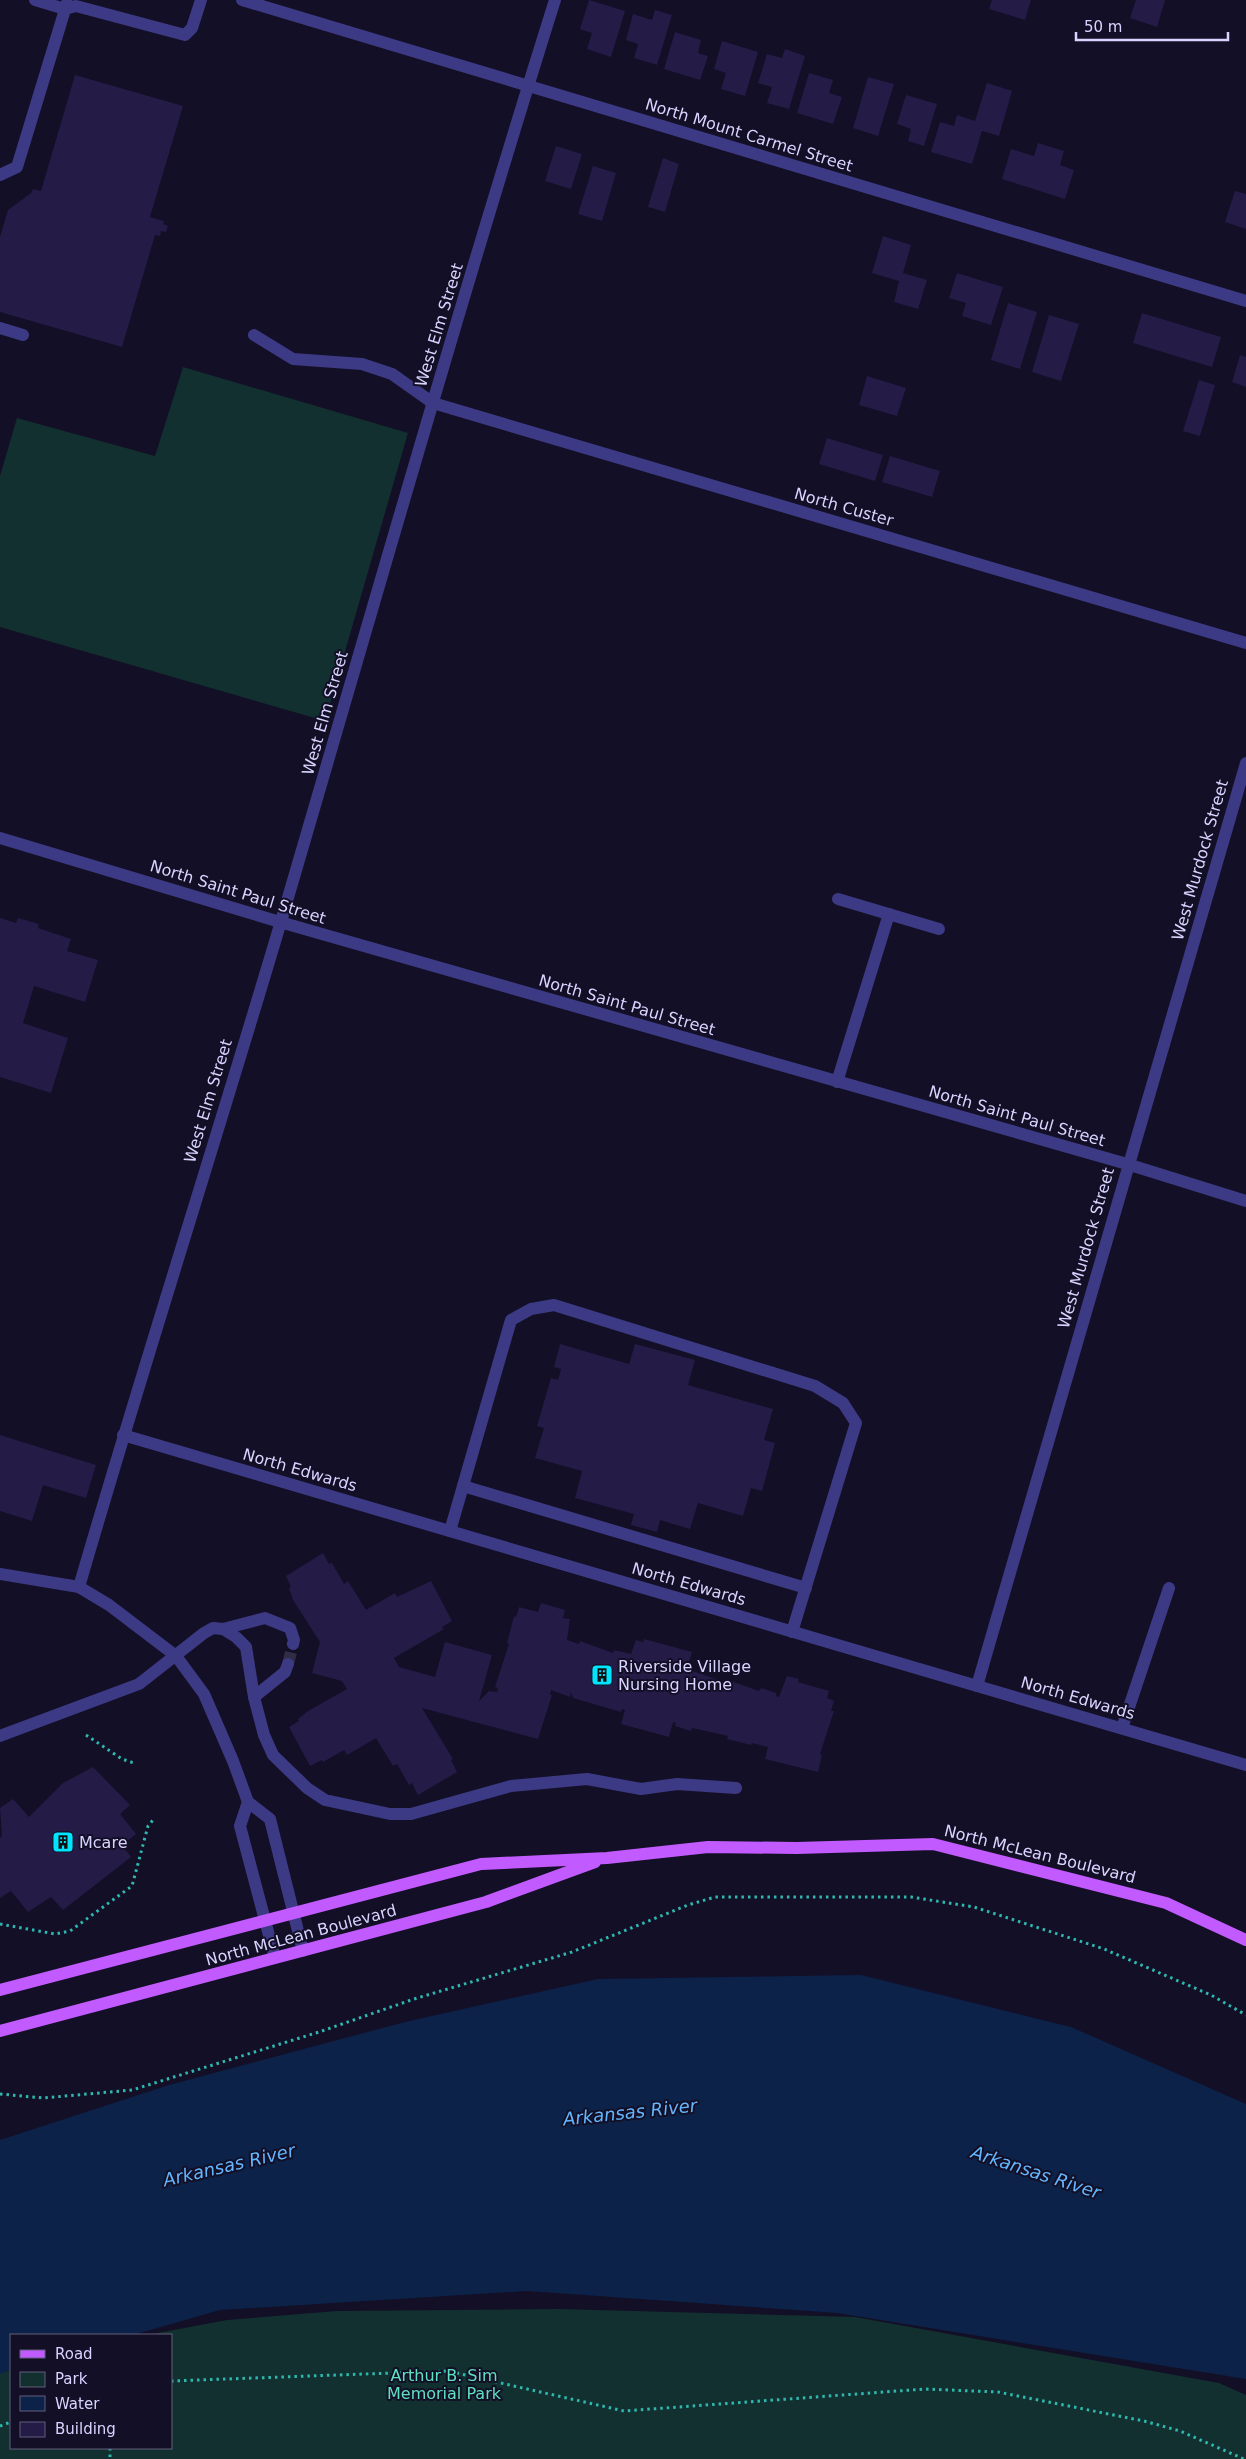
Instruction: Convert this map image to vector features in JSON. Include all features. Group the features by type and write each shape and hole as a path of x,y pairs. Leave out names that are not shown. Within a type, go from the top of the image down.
{"main road":[{"name":"North McLean Boulevard","path":"0,1990 265,1919 481,1864 607,1858 708,1847 797,1848 933,1844 1166,1903 1246,1940"},
{"name":"North McLean Boulevard","path":"0,2031 486,1902 607,1858"}],"street":[{"path":"35,0 76,6 184,35 192,28 201,0"},
{"name":"North Mount Carmel Street","path":"242,0 1246,301"},
{"name":"West Elm Street","path":"79,1587 123,1435 280,922 433,403 555,0"},
{"path":"0,175 17,167 66,5"},
{"path":"0,328 23,335"},
{"name":"North Custer","path":"254,335 293,359 362,364 392,374 433,403 1246,643"},
{"name":"West Murdock Street","path":"977,1686 1127,1164 1246,763"},
{"name":"North Saint Paul Street","path":"0,838 280,922 1127,1164 1246,1201"},
{"path":"838,899 939,929"},
{"path":"838,1082 889,914"},
{"path":"450,1531 511,1320 531,1309 554,1305 815,1386 843,1403 856,1424 792,1632"},
{"name":"North Edwards","path":"123,1435 1246,1764"},
{"path":"463,1486 806,1588"},
{"path":"0,1574 79,1587 109,1605 176,1656 204,1694 233,1761 248,1802 270,1818 303,1951"},
{"path":"1122,1728 1170,1588"},
{"path":"0,1736 139,1684 213,1628 223,1629 265,1618 290,1628 294,1640 293,1644"},
{"path":"223,1629 236,1636 246,1647 254,1697 264,1735 273,1755 284,1768 307,1788 325,1800 371,1811 390,1814 411,1814 511,1786 587,1779 641,1789 677,1784 736,1788"},
{"path":"254,1697 286,1672 288,1664"},
{"path":"248,1802 240,1826 276,1958"}],"path":[{"path":"86,1735 122,1760 134,1762"},
{"path":"0,1924 55,1934 70,1931 132,1886 148,1826 153,1820"},
{"path":"0,2094 43,2098 132,2090 319,2032 414,1999 572,1952 688,1905 715,1897 911,1897 974,1907 1104,1949 1212,1995 1246,2015"},
{"path":"172,2381 448,2371 624,2411 925,2389 998,2392 1144,2421 1205,2440 1244,2459"}],"green space":[{"path":"183,367 408,433 325,721 0,627 0,476 17,418 155,456"},
{"name":"Arthur B. Sim Memorial Park","path":"559,2309 855,2317 1219,2383 1246,2395 1246,2459 0,2459 0,2363 10,2360 10,2449 172,2449 172,2334 152,2334 227,2320 337,2311"}],"water":[{"name":"Arkansas River","path":"861,1975 1071,2027 1246,2104 1246,2379 837,2313 527,2291 220,2310 136,2334 10,2334 10,2370 0,2374 0,2140 169,2085 405,2022 598,1979"}],"building":[{"path":"589,0 625,11 611,57 587,49 592,33 580,29"},
{"path":"992,0 1031,0 1025,20 989,9"},
{"path":"1136,0 1165,0 1157,27 1130,18"},
{"path":"655,10 672,15 657,65 634,58 638,44 626,40 633,14 652,20"},
{"path":"675,32 701,40 698,53 708,56 700,80 664,69"},
{"path":"722,41 758,52 745,96 721,89 726,73 714,69"},
{"path":"785,49 805,56 789,109 767,103 772,87 758,83 767,54 782,58"},
{"path":"809,73 833,80 829,93 842,97 833,124 797,113"},
{"path":"75,75 183,106 150,217 164,221 163,224 168,226 166,232 161,231 160,236 155,235 122,347 0,312 0,237 8,210 31,193 33,189 41,191"},
{"path":"868,77 894,84 878,136 853,128"},
{"path":"987,83 1012,91 999,136 982,131 972,164 931,152 940,122 954,126 957,115 975,121"},
{"path":"906,95 937,104 924,146 908,141 911,129 897,124"},
{"path":"1038,143 1064,151 1060,165 1074,170 1065,199 1002,179 1011,149 1034,156"},
{"path":"556,146 582,154 571,189 545,181"},
{"path":"663,158 679,164 665,212 648,207"},
{"path":"593,166 616,173 602,221 578,214"},
{"path":"1235,191 1246,194 1246,229 1225,222"},
{"path":"883,236 911,245 903,273 927,280 918,309 894,302 899,281 872,273"},
{"path":"957,273 1003,287 991,325 962,316 966,303 949,298"},
{"path":"1008,303 1037,312 1020,369 991,360"},
{"path":"1142,313 1221,337 1212,367 1133,343"},
{"path":"1049,315 1079,324 1061,381 1032,372"},
{"path":"1240,355 1246,357 1246,387 1232,382"},
{"path":"867,376 906,388 897,416 859,405"},
{"path":"1199,380 1215,385 1200,436 1183,431"},
{"path":"827,438 883,455 875,481 819,464"},
{"path":"890,456 940,471 932,497 882,482"},
{"path":"0,918 16,923 18,918 39,924 38,928 71,939 67,951 98,960 85,1002 34,986 23,1023 68,1038 51,1093 0,1077"},
{"path":"560,1344 629,1364 635,1344 695,1360 688,1385 773,1409 764,1440 775,1443 762,1491 751,1488 743,1516 698,1503 690,1529 660,1520 657,1532 631,1525 634,1514 575,1498 582,1471 535,1458 544,1428 537,1426 551,1378 558,1380 561,1369 554,1367"},
{"path":"0,1435 96,1465 86,1498 43,1485 32,1521 0,1511"},
{"name":"Riverside Village Nursing Home","path":"323,1553 329,1564 332,1563 344,1584 348,1581 366,1610 395,1593 397,1597 431,1581 452,1621 442,1627 444,1629 394,1658 399,1667 435,1677 445,1642 492,1655 479,1701 489,1691 497,1692 498,1688 495,1687 509,1644 507,1643 514,1616 516,1617 519,1607 538,1612 541,1603 565,1610 563,1618 570,1619 567,1640 579,1644 580,1641 613,1653 614,1650 631,1654 636,1640 643,1642 644,1639 692,1652 686,1672 689,1673 690,1670 724,1682 725,1679 759,1691 761,1688 776,1693 776,1696 779,1697 787,1676 799,1679 798,1682 829,1691 827,1698 834,1701 831,1711 834,1711 820,1754 822,1755 818,1772 765,1759 768,1747 727,1739 728,1736 692,1728 691,1731 675,1726 676,1723 673,1722 669,1737 621,1724 625,1710 622,1709 621,1712 573,1698 571,1692 570,1697 551,1690 550,1695 552,1695 538,1739 422,1708 453,1759 451,1760 457,1772 418,1795 412,1783 409,1785 397,1764 393,1766 376,1738 347,1755 344,1750 323,1762 322,1760 310,1766 289,1727 299,1721 298,1719 308,1711 347,1689 342,1681 312,1673 320,1642 293,1600 289,1588 291,1587 286,1576"},
{"name":"Mcare","path":"93,1767 130,1805 120,1814 136,1834 122,1845 131,1857 63,1910 51,1897 28,1912 11,1891 0,1898 0,1838 2,1836 0,1808 13,1799 29,1817 63,1783"}],"tunnel":[{"path":"288,1664 293,1644"}],"place":[{"name":"Riverside Village Nursing Home","path":"602,1675"},
{"name":"Mcare","path":"63,1842"}]}
